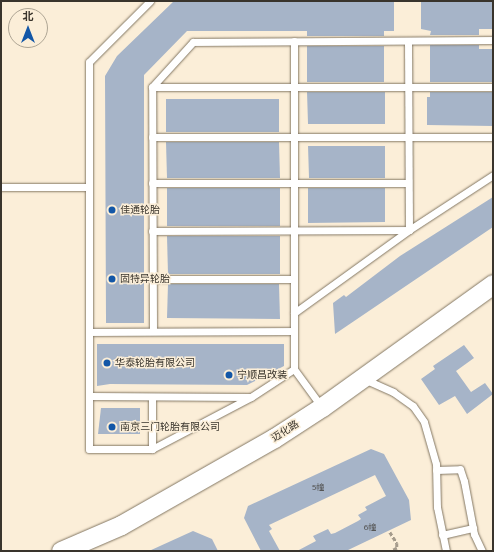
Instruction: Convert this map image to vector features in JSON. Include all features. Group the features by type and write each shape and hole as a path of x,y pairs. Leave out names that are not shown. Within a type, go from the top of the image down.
{"street":[{"name":"迈化路","path":"67,550 121,525 274,438 322,407 493,284"}],"lane":[{"path":"150,1 89,62 89,449 152,449 251,397 294,369"},
{"path":"153,331 152,88 193,42 493,40"},
{"path":"294,41 294,369 322,407"},
{"path":"408,41 409,230"},
{"path":"152,88 493,87"},
{"path":"152,137 493,137"},
{"path":"294,313 409,230 493,175"},
{"path":"152,183 408,183"},
{"path":"1,187 89,187"},
{"path":"152,231 409,230"},
{"path":"152,279 294,279"},
{"path":"89,332 294,331"},
{"path":"362,378 393,392 412,406 424,422 431,442 436,470 442,535 446,551"},
{"path":"89,396 251,397"},
{"path":"152,396 152,449"},
{"path":"436,470 460,469 473,528 482,551"},
{"path":"442,535 473,528"}],"path":[{"path":"390,532 397,543 397,548 392,551"}],"building":[{"path":"174,1 394,1 394,31 384,31 384,36 307,36 307,31 187,31 144,75 144,323 106,323 105,76 117,56"},
{"path":"421,1 493,1 493,29 479,29 479,35 430,35 431,31 421,29"},
{"path":"430,45 479,45 479,49 493,49 493,82 430,82"},
{"path":"307,46 384,46 384,82 307,82"},
{"path":"307,92 385,92 385,124 308,124"},
{"path":"430,92 493,92 493,126 427,125 427,97 430,97"},
{"path":"166,99 279,99 279,132 166,132"},
{"path":"166,142 279,142 280,178 167,178"},
{"path":"308,146 385,146 385,178 309,178"},
{"path":"167,188 280,188 280,226 167,226"},
{"path":"308,188 385,188 385,222 308,223"},
{"path":"493,197 493,227 335,334 333,303 344,295 346,297 400,256"},
{"path":"167,236 280,236 280,274 168,274"},
{"path":"168,284 279,284 280,319 167,318"},
{"path":"97,344 284,344 284,366 247,385 110,384 97,386"},
{"path":"464,345 474,358 456,371 471,392 485,383 493,394 467,414 455,396 439,405 421,379 435,369 433,366"},
{"path":"101,408 140,408 140,434 98,434"},
{"path":"371,449 384,454 409,500 411,520 346,551 297,551 316,541 313,536 328,529 331,534 335,533 358,521 361,519 358,515 367,510 365,507 386,496 375,475 269,525 272,529 269,531 280,551 261,551 244,518 248,506"},
{"path":"193,531 212,539 218,551 149,551"}],"place":[{"name":"佳通轮胎","path":"112,210"},
{"name":"固特异轮胎","path":"112,279"},
{"name":"华泰轮胎有限公司","path":"107,363"},
{"name":"宁顺昌改装","path":"229,375"},
{"name":"南京三门轮胎有限公司","path":"112,427"}]}
